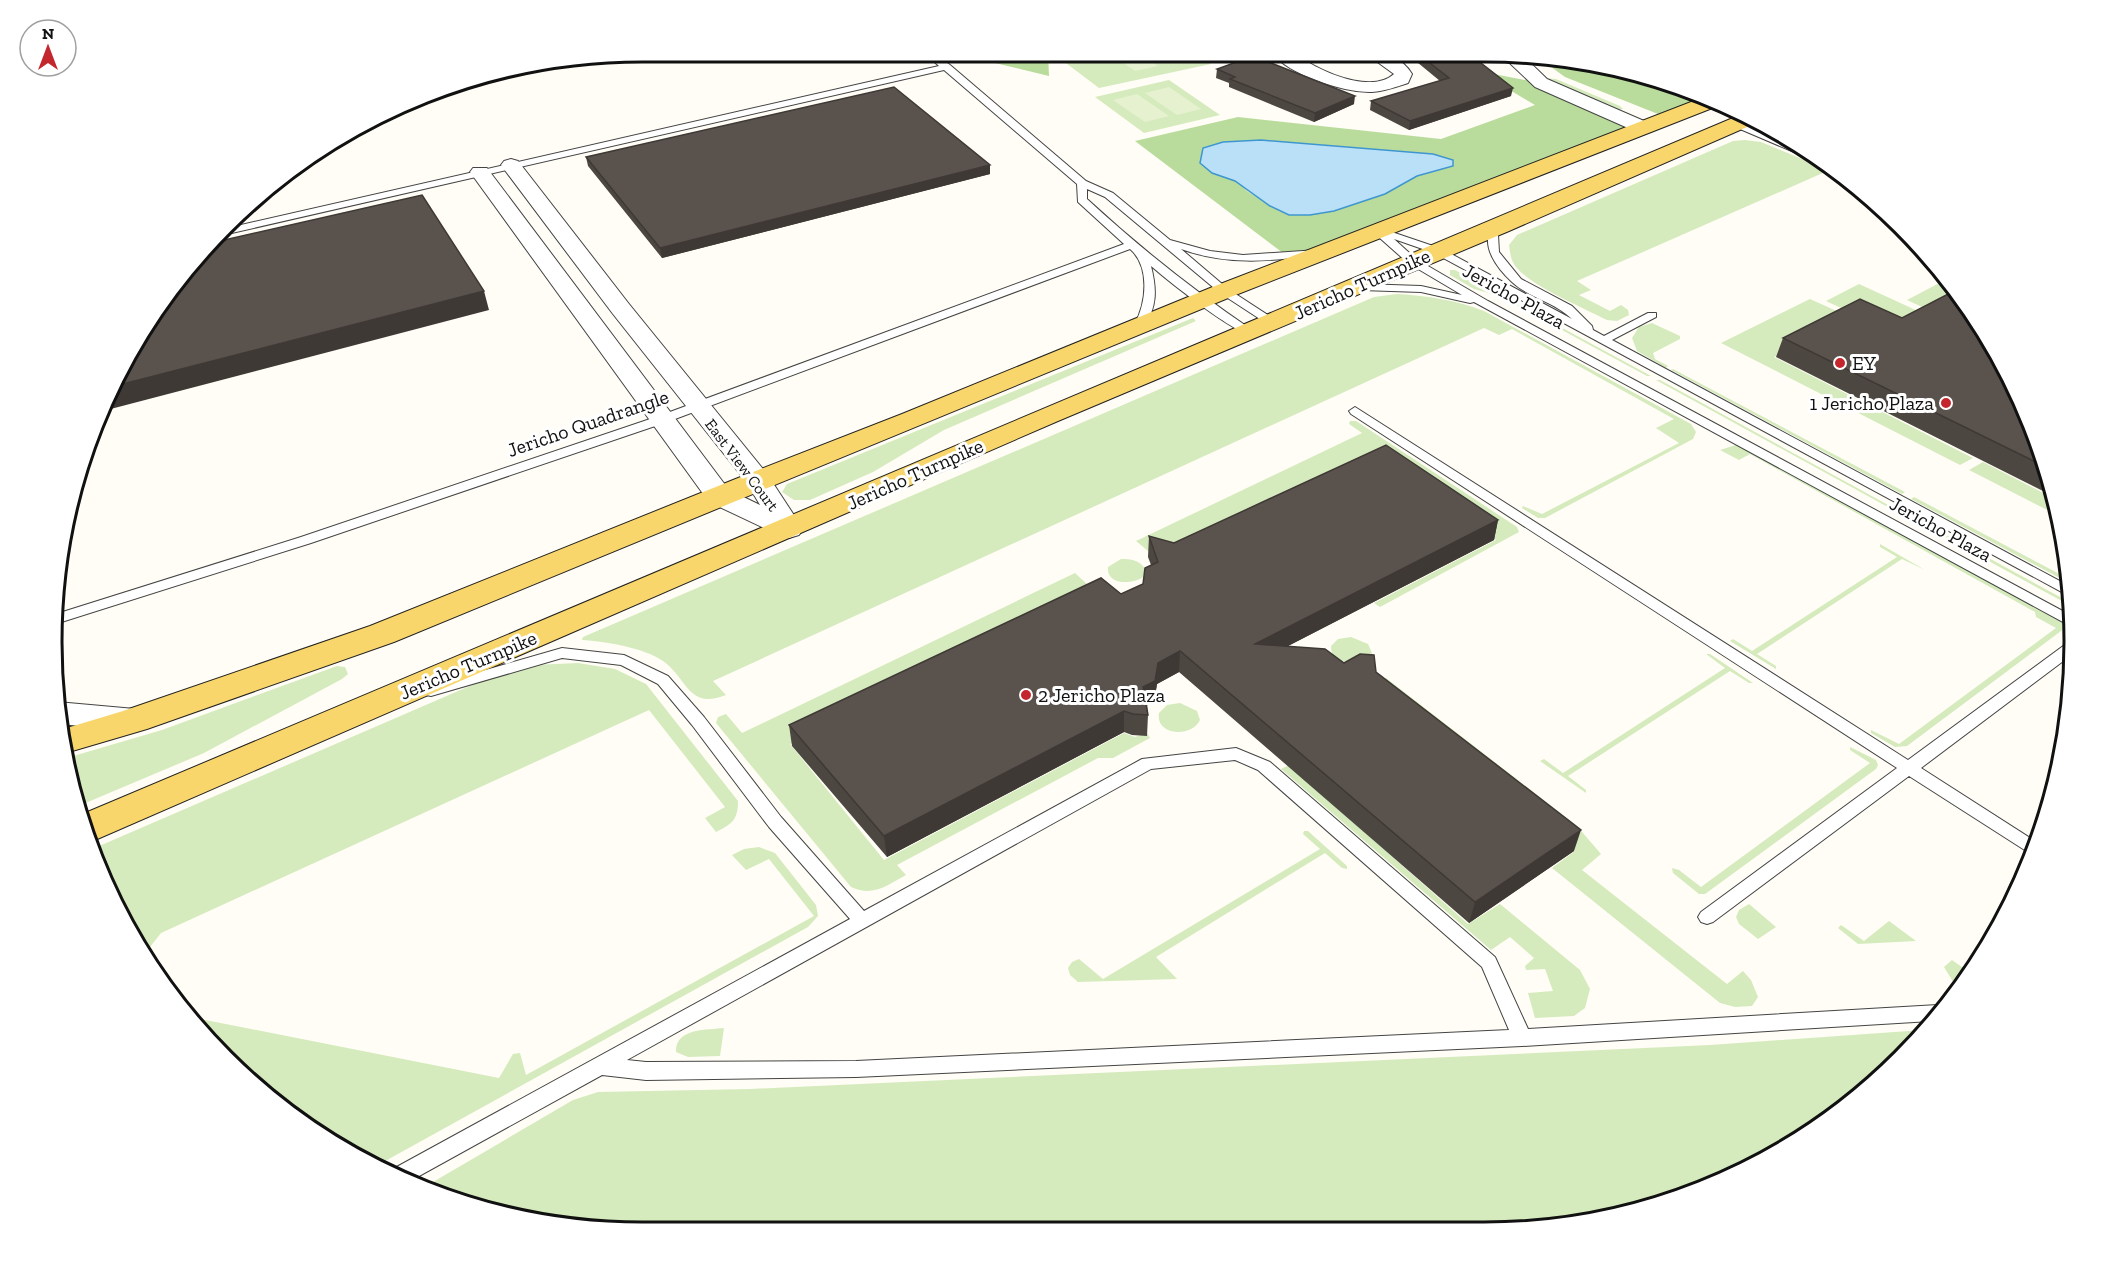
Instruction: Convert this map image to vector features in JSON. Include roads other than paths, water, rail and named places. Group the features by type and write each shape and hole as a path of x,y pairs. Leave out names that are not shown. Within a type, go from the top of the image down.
{"main road":[{"name":"Jericho Turnpike","path":"70,739 135,720 382,634 758,480 912,420 1200,300 1703,105"},
{"name":"Jericho Turnpike","path":"91,826 789,529 1084,399 1273,322 1742,122"}],"street":[{"path":"1296,62 1308,69 1351,85 1383,86 1402,79 1403,74 1400,69 1389,62"},
{"path":"1521,63 1541,83 1644,128"},
{"path":"1524,65 1565,77 1668,118"},
{"name":"East View Court","path":"511,165 758,480 789,529"},
{"name":"East View Court","path":"480,172 719,496 789,529"},
{"path":"66,714 135,720"}],"lane":[{"path":"940,62 1082,183 1108,195 1224,291 1273,322"},
{"path":"234,230 947,67"},
{"path":"1082,183 1082,200 1130,245 1200,300 1248,332"},
{"path":"1496,228 1493,235 1494,252 1517,281 1568,308 1600,340 1652,315"},
{"name":"Jericho Plaza","path":"1377,230 1438,251 2062,588"},
{"name":"Jericho Plaza","path":"1377,230 1412,261 1485,303 2063,618"},
{"path":"1162,238 1197,251 1227,258 1259,260 1326,250"},
{"name":"Jericho Quadrangle","path":"63,617 306,540 663,419 1130,245"},
{"path":"1140,325 1149,312 1153,296 1143,256"},
{"path":"1352,287 1421,289 1485,303"},
{"path":"1355,411 2028,845"},
{"path":"359,711 562,653 624,660 663,680 698,721 775,822 862,921"},
{"path":"1707,917 2064,653"},
{"path":"407,1172 1148,763 1236,754 1264,766 1489,962 1522,1038"},
{"path":"601,1066 646,1071 856,1069 1522,1038 1930,1014"}],"water":[{"path":"1261,140 1433,154 1453,160 1453,166 1417,176 1385,194 1334,211 1310,215 1289,215 1270,206 1235,181 1212,173 1200,163 1203,148 1223,142"}],"place":[{"name":"EY","path":"1840,363"},
{"name":"1 Jericho Plaza","path":"1946,403"},
{"name":"2 Jericho Plaza","path":"1026,695"}]}
